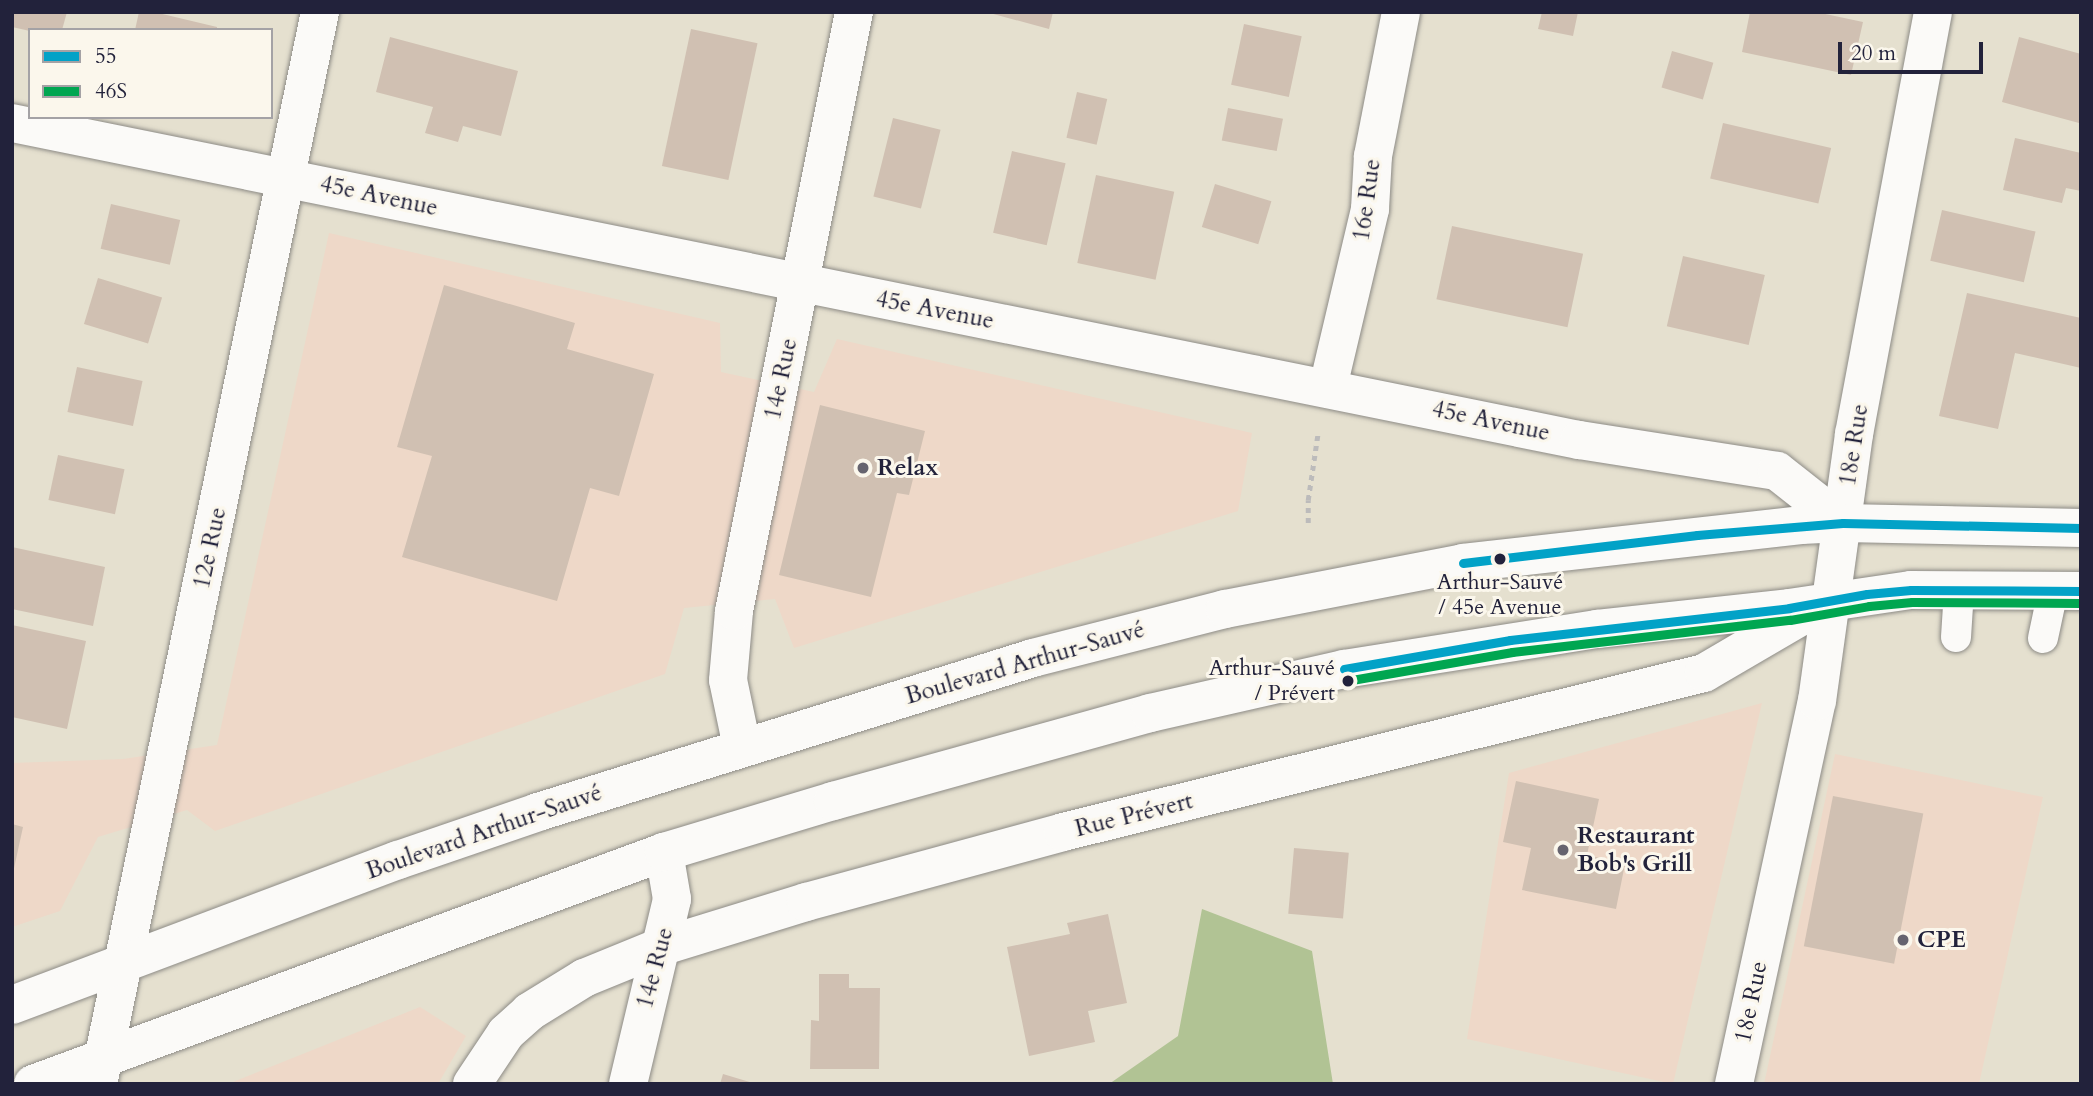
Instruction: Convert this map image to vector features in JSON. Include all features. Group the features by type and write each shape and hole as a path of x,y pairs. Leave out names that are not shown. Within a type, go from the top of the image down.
{"street":[{"name":"12e Rue","path":"101,1071 320,12"},
{"name":"14e Rue","path":"741,747 728,680 734,611 854,12"},
{"name":"16e Rue","path":"1328,387 1370,209 1373,156 1401,12"},
{"name":"18e Rue","path":"1734,1084 1817,701 1854,434 1933,12"},
{"name":"45e Avenue","path":"12,123 287,177 800,284 1328,387 1579,440 1777,471 1843,523"},
{"name":"Boulevard Arthur-Sauvé","path":"12,1005 398,860 741,747 1033,658 1278,597 1463,563 1697,535 1843,523 2081,528"},
{"path":"33,1084 101,1071 664,852 1101,725 1343,669 1510,640 1789,608 1911,590 2067,591"},
{"name":"Rue Prévert","path":"472,1084 506,1033 529,1012 584,978 660,947 940,864 1704,673 1829,600"},
{"name":"14e Rue","path":"628,1084 672,899 664,852"}],"lane":[{"path":"1956,637 1959,591"},
{"path":"2043,638 2067,591"}],"path":[{"path":"1308,523 1313,458 1328,387"}],"shaded area":[{"path":"329,233 720,323 721,372 814,392 837,339 1252,433 1238,511 794,648 775,599 684,608 665,674 215,831 187,810 98,837 60,911 12,927 12,763 123,759 217,745"},
{"path":"1762,703 1673,1084 1467,1039 1509,773"},
{"name":"CPE","path":"1835,754 2043,797 1979,1084 1764,1084"},
{"path":"420,1007 466,1036 438,1084 228,1084"}],"green space":[{"path":"1202,909 1312,951 1333,1084 1109,1084 1178,1036"}],"building":[{"path":"12,12 67,12 63,28 28,28 28,31 12,27"},
{"path":"139,12 154,12 217,27 217,28 135,28"},
{"path":"986,12 1053,12 1049,29"},
{"path":"1542,12 1578,12 1573,36 1538,29"},
{"path":"1750,12 1816,12 1863,22 1851,75 1742,52"},
{"path":"1244,24 1302,36 1289,97 1231,85"},
{"path":"691,29 758,43 728,180 662,166"},
{"path":"390,37 518,71 501,136 463,126 458,142 425,133 433,107 376,92"},
{"path":"2019,37 2081,54 2079,123 2002,102"},
{"path":"1672,51 1713,63 1703,99 1662,88"},
{"path":"1077,92 1107,99 1097,145 1066,138"},
{"path":"1228,108 1283,119 1277,151 1222,140"},
{"path":"893,118 941,130 921,208 873,197"},
{"path":"1723,123 1831,148 1818,204 1710,179"},
{"path":"2015,138 2081,153 2081,191 2066,188 2062,203 2003,190"},
{"path":"1012,151 1066,163 1047,245 993,233"},
{"path":"1096,175 1174,192 1156,280 1077,263"},
{"path":"1215,184 1271,201 1258,244 1202,227"},
{"path":"111,204 180,220 170,265 101,249"},
{"path":"1942,210 2036,232 2024,282 1930,261"},
{"path":"1452,226 1583,254 1567,327 1436,299"},
{"path":"1683,256 1765,275 1749,345 1667,326"},
{"path":"98,278 162,298 148,343 84,324"},
{"path":"444,285 575,323 567,349 654,374 619,496 590,488 557,601 402,557 432,456 397,447"},
{"path":"1967,293 2081,318 2081,368 2015,353 1998,429 1939,416"},
{"path":"77,367 143,381 133,426 67,412"},
{"path":"820,405 925,431 909,495 897,493 871,597 779,575"},
{"path":"58,455 125,469 115,514 48,500"},
{"path":"12,547 105,567 93,626 12,609"},
{"path":"12,625 86,641 67,729 12,717"},
{"path":"1516,781 1599,799 1587,855 1625,864 1616,909 1522,890 1531,848 1503,842"},
{"path":"1833,796 1923,814 1894,964 1804,946"},
{"path":"12,824 23,827 13,873 12,872"},
{"path":"1294,848 1349,853 1343,919 1288,914"},
{"path":"1108,914 1127,1003 1088,1011 1095,1042 1029,1056 1007,947 1070,934 1067,923"},
{"path":"819,974 849,974 849,988 880,988 879,1069 810,1069 811,1020 819,1021"},
{"path":"723,1074 753,1083 753,1084 720,1084"}],"transit line":[{"name":"55","path":"1463,563 1697,535 1843,523 2081,528"},
{"name":"55","path":"1344,669 1510,640 1789,608 1867,594 1911,590 2081,591"},
{"name":"46S","path":"1346,681 1512,652 1790,620 1869,606 1912,602 2081,603"}],"place":[{"name":"Relax","path":"863,468"},
{"name":"Arthur-Sauvé / 45e Avenue","path":"1500,559"},
{"name":"Arthur-Sauvé / Prévert","path":"1348,681"},
{"name":"Restaurant Bob's Grill","path":"1563,850"},
{"name":"CPE","path":"1903,940"}]}
